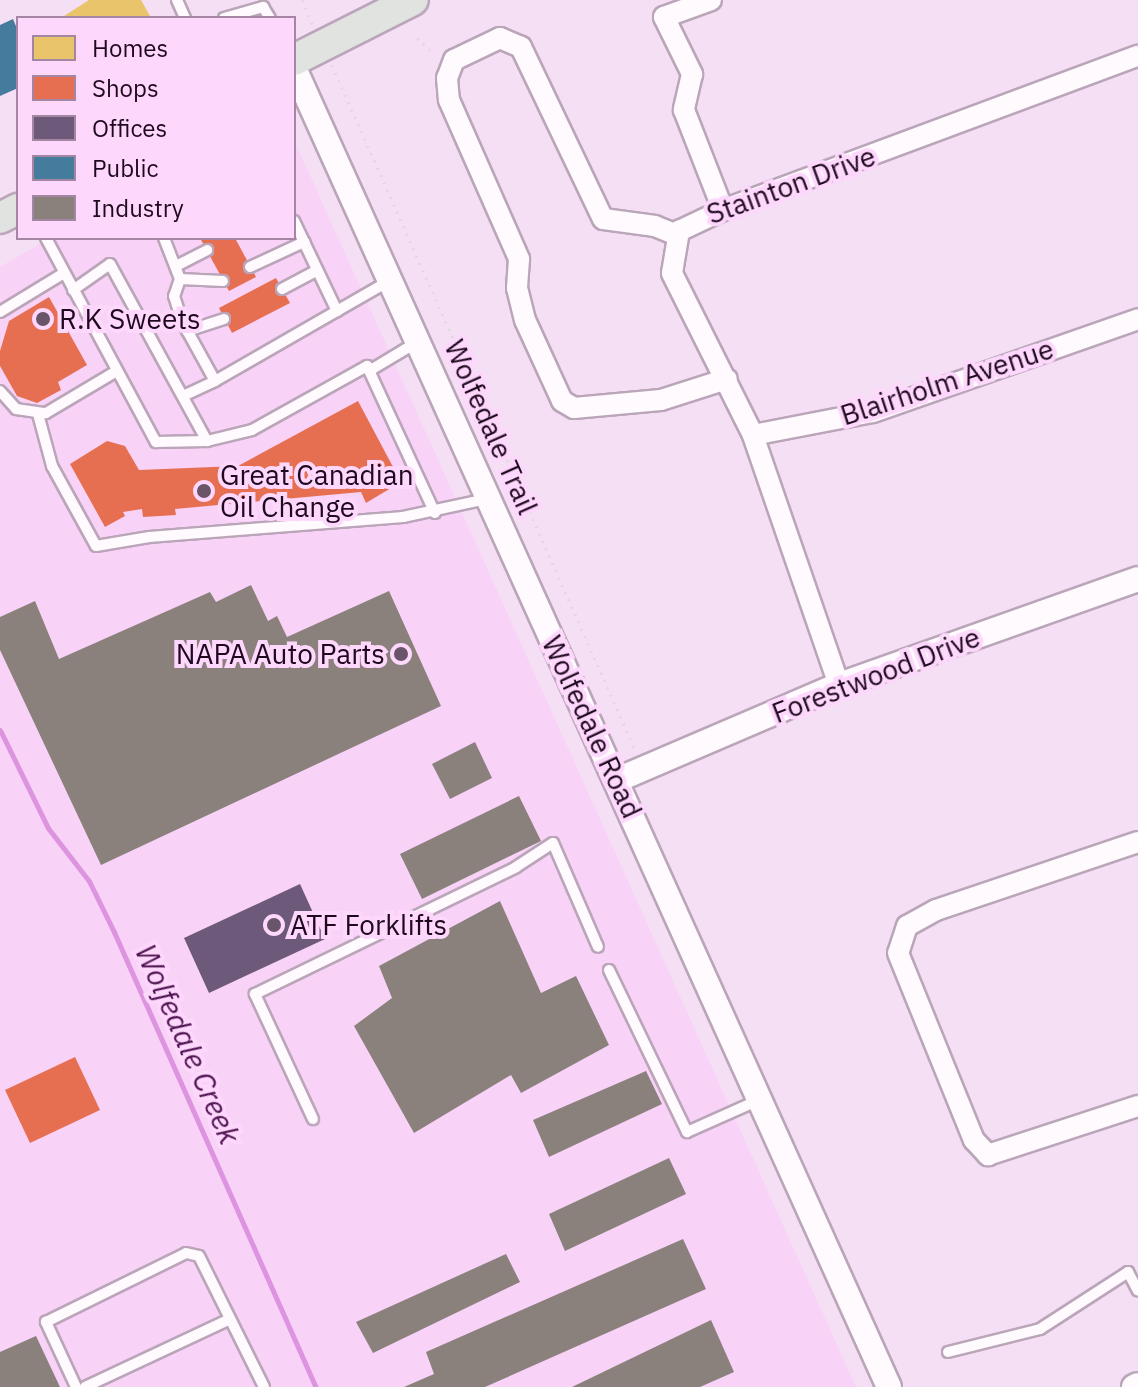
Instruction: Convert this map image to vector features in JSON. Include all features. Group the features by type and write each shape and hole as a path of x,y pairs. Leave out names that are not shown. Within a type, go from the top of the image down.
{"main road":[{"path":"296,59 413,0"}],"street":[{"path":"711,0 664,17 692,74 684,110 723,210"},
{"path":"677,235 655,226 603,219 521,47 500,38 485,41 452,63 449,100 519,259 517,288 525,320 562,401 574,408 661,400 727,379"},
{"name":"Stainton Drive","path":"839,685 753,435 672,273 677,235 695,221 723,210 1138,56"},
{"name":"Wolfedale Road","path":"296,72 889,1387"},
{"name":"Blairholm Avenue","path":"753,435 873,412 1138,319"},
{"name":"Forestwood Drive","path":"617,780 839,685 1138,579"},
{"path":"1138,842 936,910 907,926 898,953 974,1140 988,1155 1138,1106"}],"lane":[{"path":"231,16 263,7 269,16"},
{"path":"296,225 337,311"},
{"path":"47,240 115,372 156,442 207,441 252,430 367,366 435,513"},
{"path":"165,240 180,279 174,296 187,331 215,381"},
{"path":"250,267 304,242"},
{"path":"176,266 207,250"},
{"path":"73,290 110,264 207,441"},
{"path":"282,289 317,270"},
{"path":"0,312 64,273"},
{"path":"180,279 223,281"},
{"path":"183,396 215,381 390,280"},
{"path":"187,331 224,319"},
{"path":"369,371 419,341"},
{"path":"0,391 16,409 38,414 115,372"},
{"path":"38,414 52,466 96,546 149,537 435,513 488,498"},
{"path":"313,1119 255,994 516,867 553,843 598,947"},
{"path":"609,970 687,1132 761,1099"},
{"path":"76,1387 46,1322 186,1253 199,1256 264,1387"},
{"path":"948,1352 1040,1329 1128,1272 1138,1291"},
{"path":"85,1387 230,1319"}],"path":[{"path":"302,0 306,11"},
{"path":"417,38 452,63"},
{"name":"Wolfedale Trail","path":"341,85 643,769"}],"shaded area":[{"path":"296,144 856,1387 0,1387 0,267 47,240 296,240"}],"building: Homes":[{"path":"89,0 141,0 150,16 64,16"}],"building: Shops":[{"path":"201,240 236,240 256,277 229,291"},
{"path":"276,278 290,303 232,333 219,308"},
{"path":"49,297 87,365 58,382 61,390 37,403 17,396 0,366 0,351 9,321"},
{"path":"358,401 401,482 366,503 361,492 175,509 176,515 143,517 142,509 123,512 125,516 105,527 70,464 107,441 125,446 139,470 238,466"},
{"path":"75,1057 100,1110 30,1143 5,1090"}],"building: Offices":[{"path":"300,884 325,939 209,993 184,938"}],"building: Public":[{"path":"13,19 16,26 16,89 0,96 0,25"}],"building: Industry":[{"path":"251,585 268,621 277,616 287,637 389,591 441,706 101,865 0,650 0,617 35,601 59,659 210,592 216,602"},
{"path":"475,742 492,778 450,799 432,764"},
{"path":"519,796 541,841 422,899 400,854"},
{"path":"500,901 541,993 576,976 609,1045 521,1093 511,1075 414,1133 354,1026 392,998 379,966"},
{"path":"646,1071 662,1104 549,1157 533,1120"},
{"path":"669,1158 686,1194 565,1251 549,1214"},
{"path":"683,1239 706,1289 485,1387 404,1387 434,1374 426,1352"},
{"path":"506,1254 520,1282 373,1353 356,1322"},
{"path":"711,1320 734,1372 700,1387 572,1387"},
{"path":"36,1336 60,1387 0,1387 0,1352"}],"waterway":[{"name":"Wolfedale Creek","path":"0,730 48,828 89,881 114,932 316,1387"}],"place":[{"name":"R.K Sweets","path":"43,319"},
{"name":"Great Canadian Oil Change","path":"204,491"},
{"name":"NAPA Auto Parts","path":"401,654"},
{"name":"ATF Forklifts","path":"274,925"}]}
